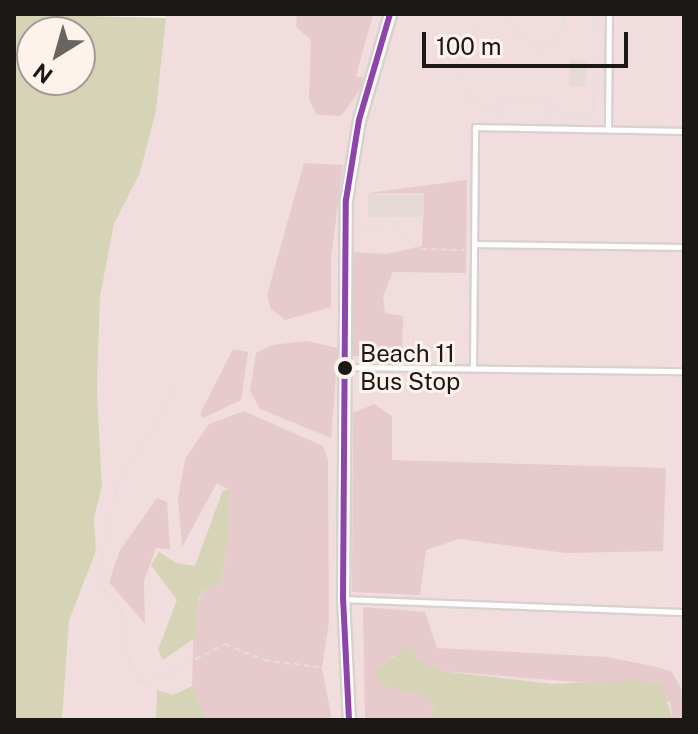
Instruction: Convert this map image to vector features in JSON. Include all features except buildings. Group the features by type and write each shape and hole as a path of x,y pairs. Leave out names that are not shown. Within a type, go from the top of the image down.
{"street":[{"path":"349,720 343,599 345,234 353,148 390,14"}],"lane":[{"path":"608,128 609,14"},
{"path":"473,368 475,127 684,131"},
{"path":"475,247 684,247"},
{"path":"346,367 684,371"},
{"path":"343,599 684,612"}],"path":[{"path":"482,14 472,25 456,75 478,105 501,105 514,98 547,99 569,115 593,112 592,14"},
{"path":"509,14 519,36 539,49 557,41 565,14"},
{"path":"546,124 547,99"},
{"path":"501,105 501,122"},
{"path":"345,234 399,220 398,232 421,249 475,247"},
{"path":"174,389 116,490 104,543 102,586 120,609 130,641 131,669 140,682 160,678 225,644 264,660 346,670"}],"shaded area":[{"path":"14,14 90,16 16,16 16,96 96,96 96,16 166,18 156,111 140,173 114,224 100,298 97,390 102,487 94,518 96,551 69,621 62,720 14,720"},
{"path":"166,14 684,14 684,720 62,720 69,621 96,551 94,518 102,487 97,390 100,298 114,224 140,173 156,111"},
{"path":"297,14 373,14 356,76 365,78 341,116 317,115 309,100 311,40 296,27"},
{"path":"304,163 343,165 331,258 331,307 285,320 271,309 267,295"},
{"path":"467,180 466,273 393,272 383,297 385,313 403,316 402,356 350,356 353,252 387,254 422,246 424,193 368,193"},
{"path":"307,341 338,348 331,438 260,409 250,391 256,353 272,345"},
{"path":"233,349 248,352 241,400 203,418 200,414"},
{"path":"374,404 392,416 392,460 666,468 663,551 566,553 459,539 426,550 420,595 352,592 353,413"},
{"path":"244,411 323,446 328,460 329,622 322,668 332,720 206,720 192,686 194,613 204,590 220,584 230,528 229,490 217,483 182,547 178,499 185,459 209,424"},
{"path":"223,490 229,490 230,528 220,584 204,590 199,599 196,637 163,660 158,650 177,600 151,565 159,552 176,563 195,566"},
{"path":"157,498 167,502 170,549 156,548 144,581 145,624 109,582 120,550"},
{"path":"363,607 425,612 437,648 607,657 658,667 672,672 681,688 684,720 673,720 670,702 590,683 441,671 401,653 391,657 393,687 428,697 434,710 428,720 365,720"},
{"path":"408,645 415,647 414,658 441,671 552,684 636,680 661,684 673,720 428,720 434,710 428,697 380,684 377,678 376,671"},
{"path":"192,686 206,720 156,720 157,690 173,695"}],"transit line":[{"path":"349,720 343,599 346,200 359,120 390,14"}],"place":[{"name":"Beach 11 Bus Stop","path":"345,368"}]}
